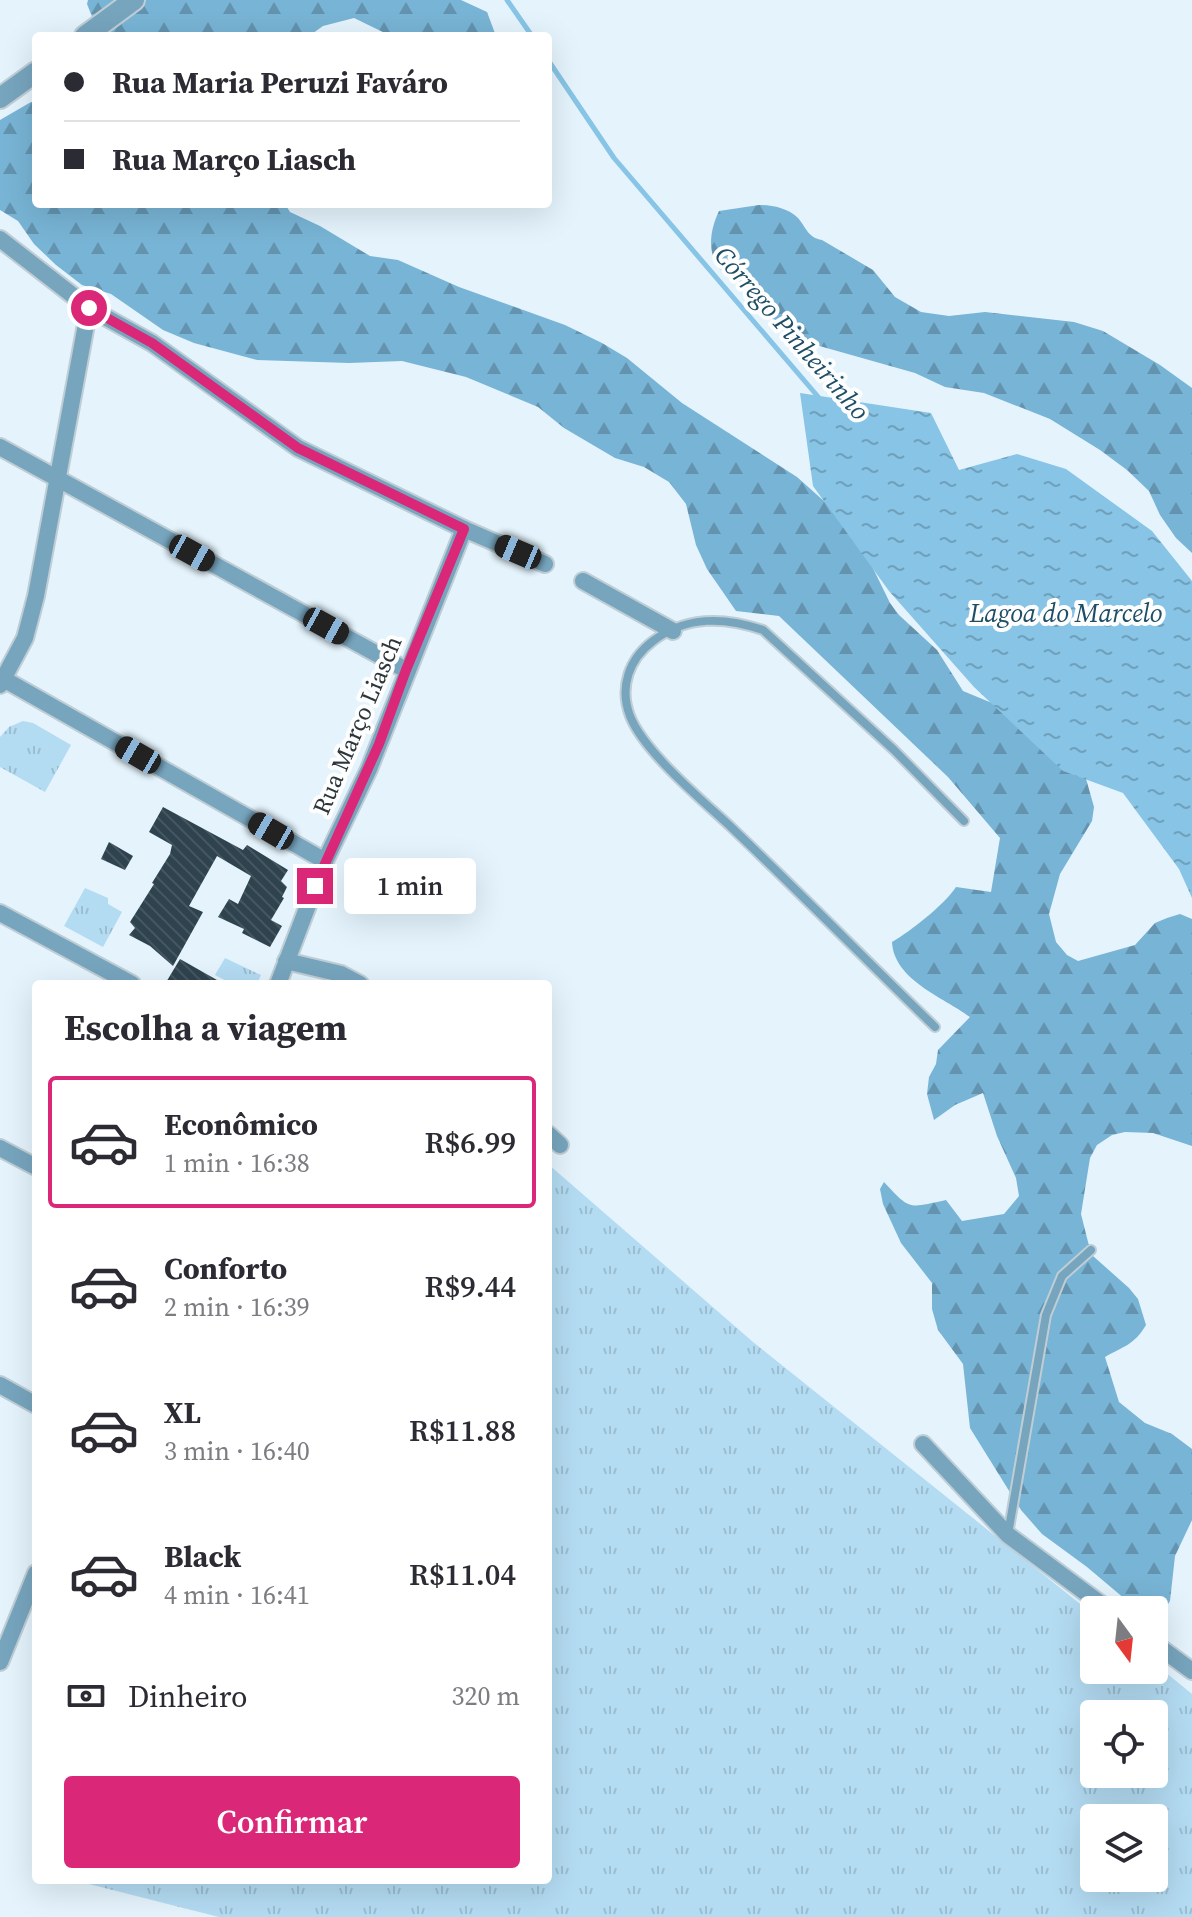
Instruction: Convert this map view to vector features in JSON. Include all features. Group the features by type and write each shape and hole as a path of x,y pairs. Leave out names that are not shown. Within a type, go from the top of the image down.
{"street":[{"path":"90,32 134,0"},
{"path":"0,98 32,75"},
{"path":"0,239 89,308 152,343 298,448 464,529 545,564"},
{"path":"89,308 36,596 25,638 1,680 325,861"},
{"path":"0,447 406,670"},
{"name":"Rua Março Liasch","path":"279,980 325,861 369,769 464,529"},
{"path":"583,581 673,631"},
{"path":"0,913 125,980"},
{"path":"286,961 341,974 352,980"},
{"path":"0,1148 32,1165"},
{"path":"0,1385 32,1403"},
{"path":"923,1444 1008,1535 1090,1596"},
{"path":"0,1662 7,1624 32,1580"},
{"path":"1168,1653 1192,1671"}],"lane":[{"path":"935,1027 712,810 641,735 630,716 624,695 629,670 641,651 655,639 694,622 735,621 763,630 894,750 964,821"},
{"path":"1008,1535 1046,1315 1062,1276 1091,1250"}],"green space":[{"path":"88,0 461,0 487,12 494,32 383,32 354,18 323,26 315,32 98,32"},
{"path":"32,102 32,208 288,208 370,256 398,260 459,287 565,325 602,343 627,358 682,403 797,477 825,502 866,554 890,603 937,650 963,691 992,703 1083,768 1094,807 1092,821 1060,874 1049,914 1056,942 1067,955 1078,961 1135,945 1155,923 1167,918 1180,914 1192,919 1192,1146 1153,1133 1112,1135 1097,1145 1090,1158 1081,1214 1093,1256 1138,1299 1146,1325 1133,1341 1105,1357 1119,1402 1145,1423 1172,1434 1192,1449 1192,1520 1175,1556 1168,1604 1168,1596 1121,1596 1042,1534 1021,1510 970,1428 963,1364 938,1330 932,1309 932,1283 901,1243 883,1204 880,1189 884,1182 911,1205 946,1200 962,1221 1004,1214 1019,1196 1016,1178 997,1136 983,1093 955,1105 934,1120 927,1094 938,1050 970,1017 910,977 901,967 892,942 927,917 956,887 991,892 1000,838 948,777 779,616 736,611 707,569 696,545 686,504 669,482 644,467 615,458 564,428 538,407 466,377 402,361 257,360 194,343 163,330 111,294 82,285 34,244 18,221 0,210 0,120"},
{"path":"759,205 790,212 813,237 873,270 895,297 921,312 949,316 985,312 1074,322 1103,331 1192,388 1192,553 1176,538 1160,515 1149,491 1127,470 1050,419 984,393 945,387 915,373 803,343 784,332 747,288 720,269 712,252 712,231 719,211"},
{"path":"23,721 33,723 71,745 45,792 0,767 0,737 9,727"},
{"path":"85,888 108,898 108,904 122,912 103,947 64,926"},
{"path":"225,958 261,975 259,980 224,980 215,975"},
{"path":"552,1167 753,1342 1080,1604 1080,1684 1168,1684 1168,1674 1192,1694 1192,1917 219,1917 89,1884 552,1884"}],"water":[{"name":"Lagoa do Marcelo","path":"800,393 931,413 959,470 1017,454 1066,469 1152,531 1192,581 1192,898 1179,869 1123,793 1063,771 974,687 889,591 813,486"}],"building":[{"path":"163,807 243,850 247,845 288,870 281,881 287,887 284,898 271,920 282,926 270,947 242,933 244,929 218,917 229,899 238,904 251,876 217,856 189,906 203,912 173,966 150,946 129,935 135,928 130,922 170,854 172,845 149,832"},
{"path":"109,842 133,856 125,870 101,859"},
{"path":"180,959 217,980 167,980"}],"waterway":[{"name":"Córrego Pinheirinho","path":"507,0 529,32"},
{"name":"Córrego Pinheirinho","path":"552,66 614,158 820,399"}],"route":[{"path":"89,308 152,343 298,448 464,529 369,769 315,886"}]}
